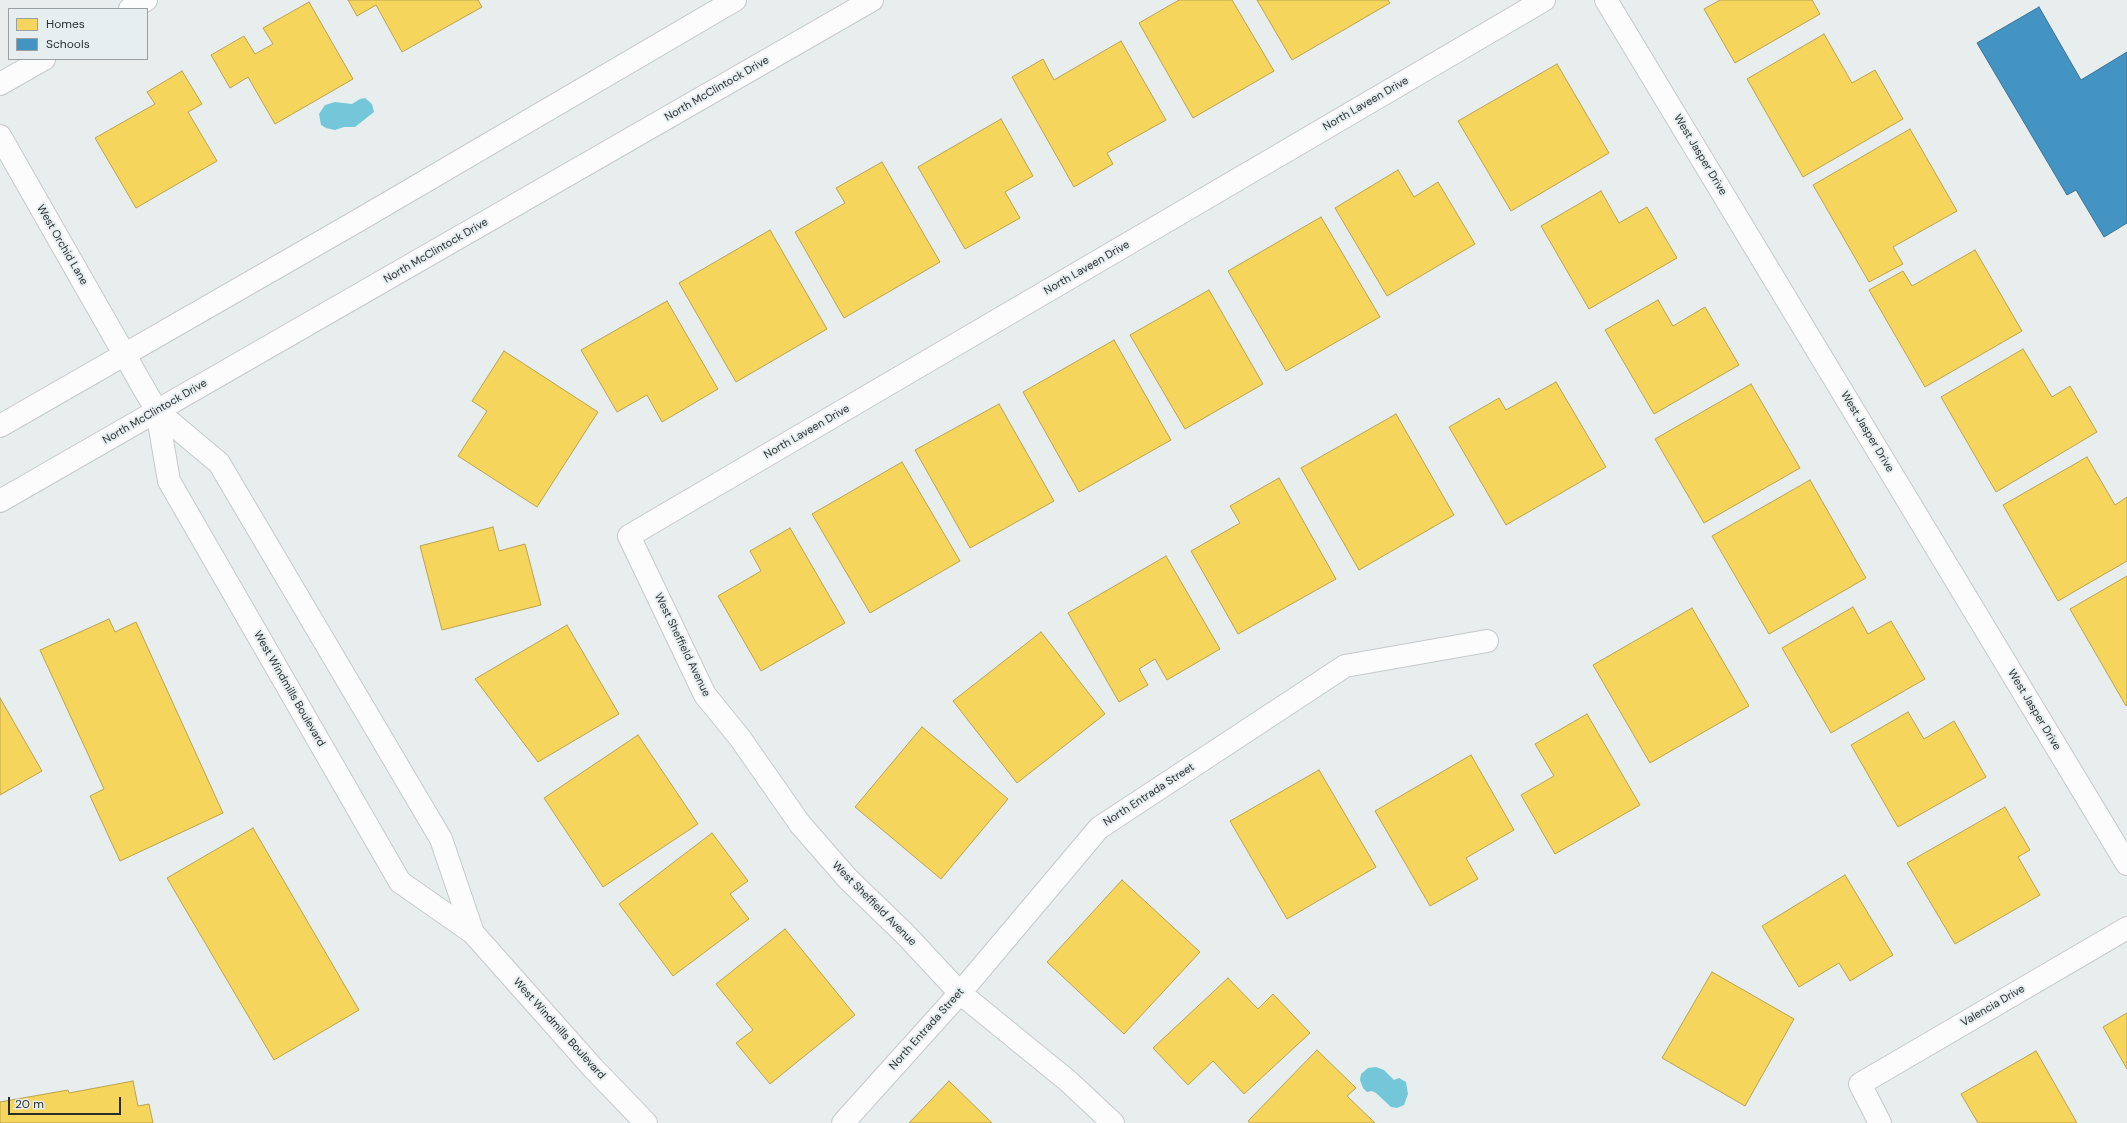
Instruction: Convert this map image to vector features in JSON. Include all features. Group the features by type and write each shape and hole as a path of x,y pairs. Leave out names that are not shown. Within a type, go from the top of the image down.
{"street":[{"path":"132,8 146,0"},
{"path":"0,426 359,220 735,0"},
{"name":"North McClintock Drive","path":"0,501 872,0"},
{"name":"North Laveen Drive","path":"629,536 1544,0"},
{"name":"West Jasper Drive","path":"1606,0 2127,864"},
{"path":"0,84 42,60"},
{"name":"West Orchid Lane","path":"0,136 123,355"},
{"name":"West Windmills Boulevard","path":"123,355 157,411 219,463 441,839 473,933"},
{"name":"West Windmills Boulevard","path":"157,411 169,481 400,882 473,933 593,1068 646,1123"},
{"name":"West Sheffield Avenue","path":"629,536 705,695 740,738 800,824 848,879 906,935 960,993 1068,1081 1114,1123"},
{"name":"North Entrada Street","path":"842,1123 960,993 1099,828 1345,666 1487,641"},
{"name":"Valencia Drive","path":"1880,1123 1860,1084 2127,928"}],"water":[{"path":"365,98 372,104 374,112 355,127 344,127 335,130 321,125 319,114 325,105 335,102 352,104"},
{"path":"1376,1067 1384,1070 1394,1080 1399,1078 1406,1082 1408,1094 1404,1105 1397,1108 1391,1107 1376,1093 1372,1091 1367,1092 1363,1088 1360,1080 1361,1074 1368,1068"}],"building: Homes":[{"path":"348,0 478,0 482,7 402,52 376,5 357,16"},
{"path":"1179,0 1232,0 1274,71 1193,118 1139,23"},
{"path":"1257,0 1388,0 1390,3 1292,60"},
{"path":"1720,0 1812,0 1820,14 1735,63 1704,9"},
{"path":"309,2 353,79 275,124 248,77 230,88 211,55 244,36 255,54 273,44 263,28"},
{"path":"1824,34 1852,83 1875,70 1903,119 1803,177 1747,79"},
{"path":"1121,41 1166,120 1107,153 1113,164 1074,187 1012,77 1043,59 1054,80"},
{"path":"1557,64 1609,153 1511,211 1458,121"},
{"path":"182,71 202,104 188,112 217,161 136,208 95,138 155,104 147,92"},
{"path":"1001,119 1033,176 1005,192 1020,218 965,249 918,167"},
{"path":"1910,129 1957,211 1893,247 1903,264 1869,282 1813,185"},
{"path":"882,162 940,262 844,318 795,232 845,203 836,188"},
{"path":"1398,170 1414,197 1438,182 1475,244 1387,296 1335,208"},
{"path":"1601,191 1619,223 1647,207 1677,258 1589,309 1541,226"},
{"path":"1321,217 1380,317 1286,371 1228,271"},
{"path":"770,230 827,329 736,382 679,283"},
{"path":"1975,250 2022,331 1925,387 1869,290 1903,271 1912,286"},
{"path":"1209,290 1263,384 1185,429 1130,335"},
{"path":"1658,300 1673,326 1705,307 1739,365 1654,414 1605,330"},
{"path":"667,301 718,389 662,422 647,395 617,412 581,350"},
{"path":"1114,340 1171,440 1079,492 1023,392"},
{"path":"2023,349 2052,397 2070,386 2097,432 1996,492 1941,397"},
{"path":"504,351 598,412 537,507 458,456 487,411 472,401"},
{"path":"1556,382 1606,467 1506,525 1449,427 1499,398 1506,410"},
{"path":"1751,384 1800,468 1704,523 1655,439"},
{"path":"999,404 1054,501 970,548 915,450"},
{"path":"1396,414 1454,515 1359,570 1301,468"},
{"path":"2087,457 2115,505 2127,497 2127,561 2058,601 2003,505"},
{"path":"902,462 960,561 870,613 812,514"},
{"path":"1279,478 1336,579 1238,634 1191,551 1240,523 1230,506"},
{"path":"1810,480 1866,578 1769,634 1712,536"},
{"path":"493,527 499,551 525,544 541,605 442,630 420,546"},
{"path":"790,528 845,623 761,671 718,596 761,571 750,551"},
{"path":"1166,556 1220,649 1167,680 1155,659 1139,669 1148,685 1119,702 1068,613"},
{"path":"2127,576 2127,705 2126,706 2070,609"},
{"path":"1853,607 1868,634 1891,621 1925,679 1831,733 1782,648"},
{"path":"1692,608 1749,706 1650,763 1593,665"},
{"path":"109,619 115,632 136,622 223,813 120,861 90,796 104,789 40,650"},
{"path":"567,625 619,714 538,762 475,679"},
{"path":"1041,632 1105,714 1017,783 953,701"},
{"path":"0,698 42,771 0,795"},
{"path":"1908,712 1924,739 1954,721 1986,777 1898,827 1851,745"},
{"path":"1587,714 1640,805 1555,854 1521,795 1554,776 1535,744"},
{"path":"922,727 1008,799 941,879 855,807"},
{"path":"638,735 698,824 603,887 544,798"},
{"path":"1471,755 1514,830 1466,858 1478,879 1430,906 1375,811"},
{"path":"1319,770 1376,867 1287,919 1230,821"},
{"path":"2005,807 2030,850 2018,857 2040,895 1955,944 1907,863"},
{"path":"253,828 359,1010 274,1060 167,878"},
{"path":"712,833 748,881 730,894 749,919 673,976 619,904"},
{"path":"1845,875 1893,955 1850,981 1839,963 1799,987 1762,926"},
{"path":"1122,880 1200,952 1124,1034 1047,962"},
{"path":"785,929 855,1015 770,1084 736,1043 753,1030 716,984"},
{"path":"1712,972 1794,1019 1745,1106 1662,1058"},
{"path":"1228,978 1258,1009 1273,994 1310,1033 1244,1094 1213,1061 1188,1085 1153,1048"},
{"path":"2127,1013 2127,1069 2103,1027"},
{"path":"1317,1050 1356,1088 1347,1096 1375,1123 1250,1123 1248,1121"},
{"path":"2036,1051 2077,1123 1978,1123 1961,1094"},
{"path":"133,1081 138,1106 149,1104 153,1123 0,1123 0,1102 68,1090 69,1093"},
{"path":"949,1081 992,1123 909,1123"}],"building: Schools":[{"path":"2039,7 2081,80 2127,52 2127,223 2104,237 2076,190 2067,195 1977,43"}]}
